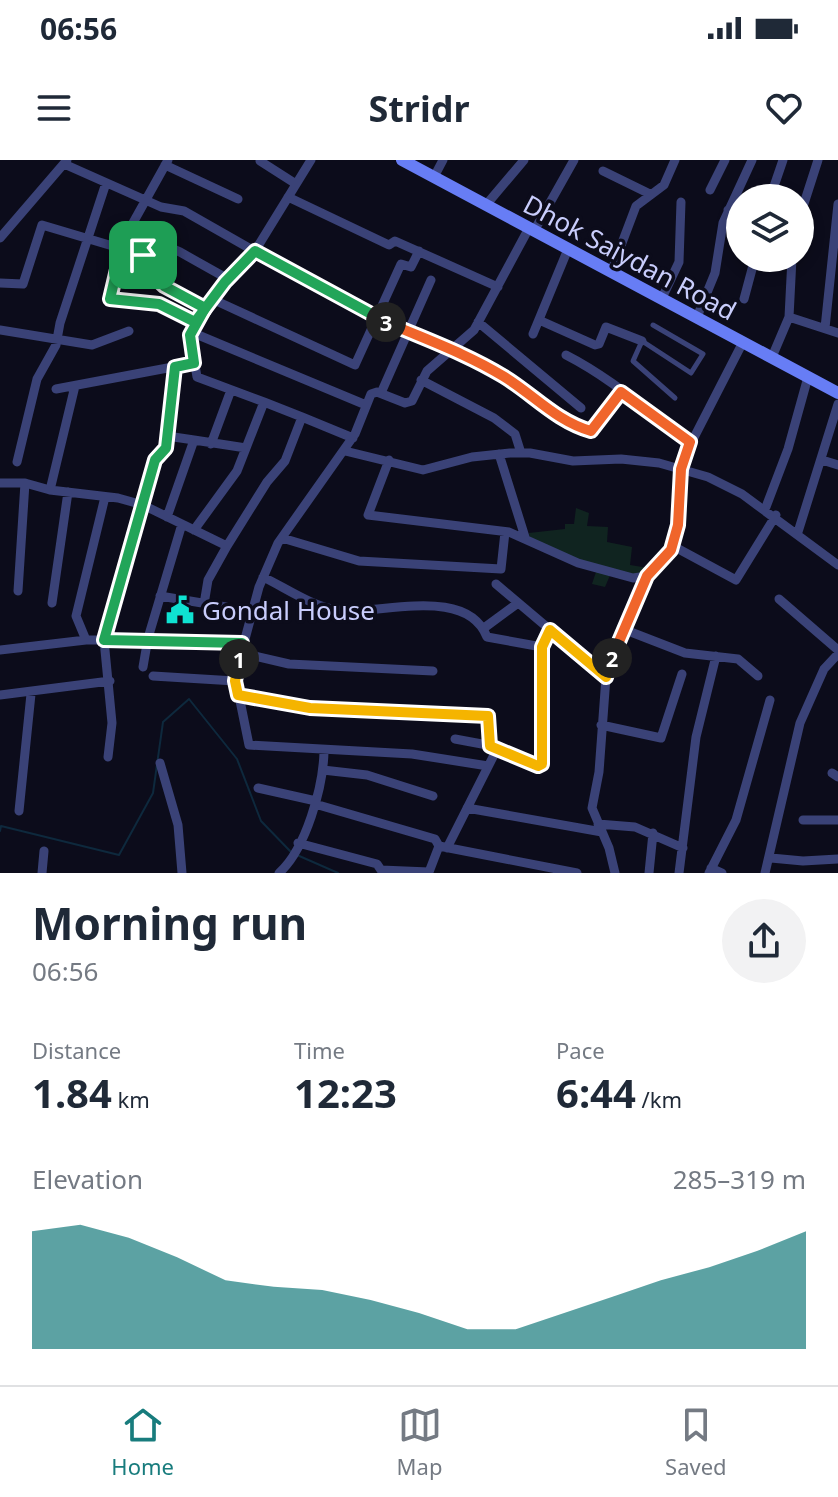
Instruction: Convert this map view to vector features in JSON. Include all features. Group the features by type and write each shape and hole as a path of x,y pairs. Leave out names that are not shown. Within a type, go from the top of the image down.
{"main road":[{"name":"Dhok Saiydan Road","path":"402,160 838,393"}],"street":[{"path":"311,160 255,251 228,279 193,327 194,363 197,377 353,438"},
{"path":"434,177 443,160"},
{"path":"486,205 524,160"},
{"path":"488,766 412,754 324,752 249,745 235,681 241,648 263,577 282,538 353,438 371,394 381,393 410,403 421,380 478,322 574,160"},
{"path":"611,272 636,206 664,185 675,160"},
{"path":"710,190 725,160"},
{"path":"740,184 752,160"},
{"path":"775,184 783,160"},
{"path":"810,184 818,160"},
{"path":"260,161 296,184"},
{"path":"0,238 66,162 145,200 184,211 377,318 505,377 557,416 591,431 621,392"},
{"path":"228,279 180,252 129,230 166,163 238,199"},
{"path":"603,171 650,194"},
{"path":"17,462 37,379 57,340 106,183"},
{"path":"288,197 361,234 389,245 395,241 498,287"},
{"path":"662,298 679,262 681,202"},
{"path":"825,328 838,204"},
{"path":"697,317 715,273 726,215"},
{"path":"0,283 23,284 42,225 143,255 142,265 164,286 205,308"},
{"path":"122,248 110,299 159,304 193,327 366,405"},
{"path":"533,334 568,249"},
{"path":"212,299 353,365 401,264 411,267 419,251"},
{"path":"744,299 751,272"},
{"path":"772,357 789,317 791,272"},
{"path":"381,393 431,280"},
{"path":"789,317 838,333"},
{"path":"539,320 595,345 599,344 606,327 642,341"},
{"path":"478,322 581,408"},
{"path":"0,330 92,345 129,331"},
{"path":"615,873 592,808 599,772 606,677 647,576 673,546 678,525 681,469 690,442 743,342"},
{"path":"566,355 604,375 621,392 690,442"},
{"path":"56,389 194,363"},
{"path":"108,757 112,723 104,640 155,460 166,448 175,367"},
{"path":"766,507 788,449 808,377"},
{"path":"421,380 494,418 515,434 521,453"},
{"path":"50,490 75,386"},
{"path":"211,444 231,390"},
{"path":"194,530 237,471 264,402"},
{"path":"798,532 838,404"},
{"path":"204,604 208,580 267,482 285,461 302,417"},
{"path":"167,436 246,448"},
{"path":"167,517 194,440"},
{"path":"345,451 423,470 499,454 521,453 573,461 636,459 681,469 730,487 766,507 838,565"},
{"path":"499,454 525,537"},
{"path":"389,460 368,515 505,532 525,537 578,563 633,578 647,576"},
{"path":"822,460 838,465"},
{"path":"0,483 25,483 143,505 227,546"},
{"path":"18,591 25,483"},
{"path":"52,603 68,492"},
{"path":"86,640 76,616 105,497"},
{"path":"673,546 736,580 776,515"},
{"path":"143,667 148,638 182,524"},
{"path":"282,538 359,561 501,569 505,532"},
{"path":"263,577 325,607 352,610 412,604 457,611 484,628 487,637 542,647"},
{"path":"496,584 606,677"},
{"path":"160,596 226,607"},
{"path":"765,873 771,858 786,772 800,723 824,669 838,652 779,599"},
{"path":"484,628 518,603"},
{"path":"623,629 685,653 738,659 758,676"},
{"path":"455,739 494,746 534,765 542,764 542,647 550,630"},
{"path":"0,650 86,640 148,638 241,648 289,664 433,671"},
{"path":"679,873 696,737 716,656"},
{"path":"601,725 661,738 682,674"},
{"path":"153,676 235,681"},
{"path":"0,695 31,694 110,681"},
{"path":"19,811 31,694"},
{"path":"238,695 310,708 488,716 494,746 488,766 429,872 382,870 377,864 298,843"},
{"path":"722,873 710,870 736,820 770,700"},
{"path":"279,873 288,863 316,802 324,752"},
{"path":"160,763 178,825 182,873"},
{"path":"323,770 367,775 433,796"},
{"path":"258,788 316,802 435,839 443,847 577,873"},
{"path":"467,808 600,828 635,827 683,848"},
{"path":"803,820 838,820"},
{"path":"649,873 653,833"},
{"path":"42,873 44,851"},
{"path":"771,858 803,861 838,859"}],"lane":[{"path":"653,325 703,354 691,373 642,341 633,361 675,398"}],"green space":[{"path":"576,508 589,513 587,526 608,527 607,542 632,547 630,565 648,568 642,577 611,573 605,587 592,584 597,569 530,539 529,533 565,529 565,524 574,524"}],"waterway":[{"path":"0,831 1,826 119,855 153,793 163,722 189,699 237,759 261,821 291,852"},
{"path":"297,855 338,873"}],"place":[{"name":"Gondal House","path":"180,610"}],"route":[{"path":"143,255 122,248 110,299 135,304 159,304 195,322 205,308 212,299 215,294 225,282 255,251 356,309 451,351 453,349 505,377 577,427 591,431 621,392 690,442 681,469 675,540 665,558 647,576 620,635 606,677 550,630 542,647 540,766 490,746 488,716 310,708 238,695 235,676 242,643 148,638 104,640 155,460 166,448 175,367 194,363 190,335 205,308 164,286 142,265 143,255"}]}
